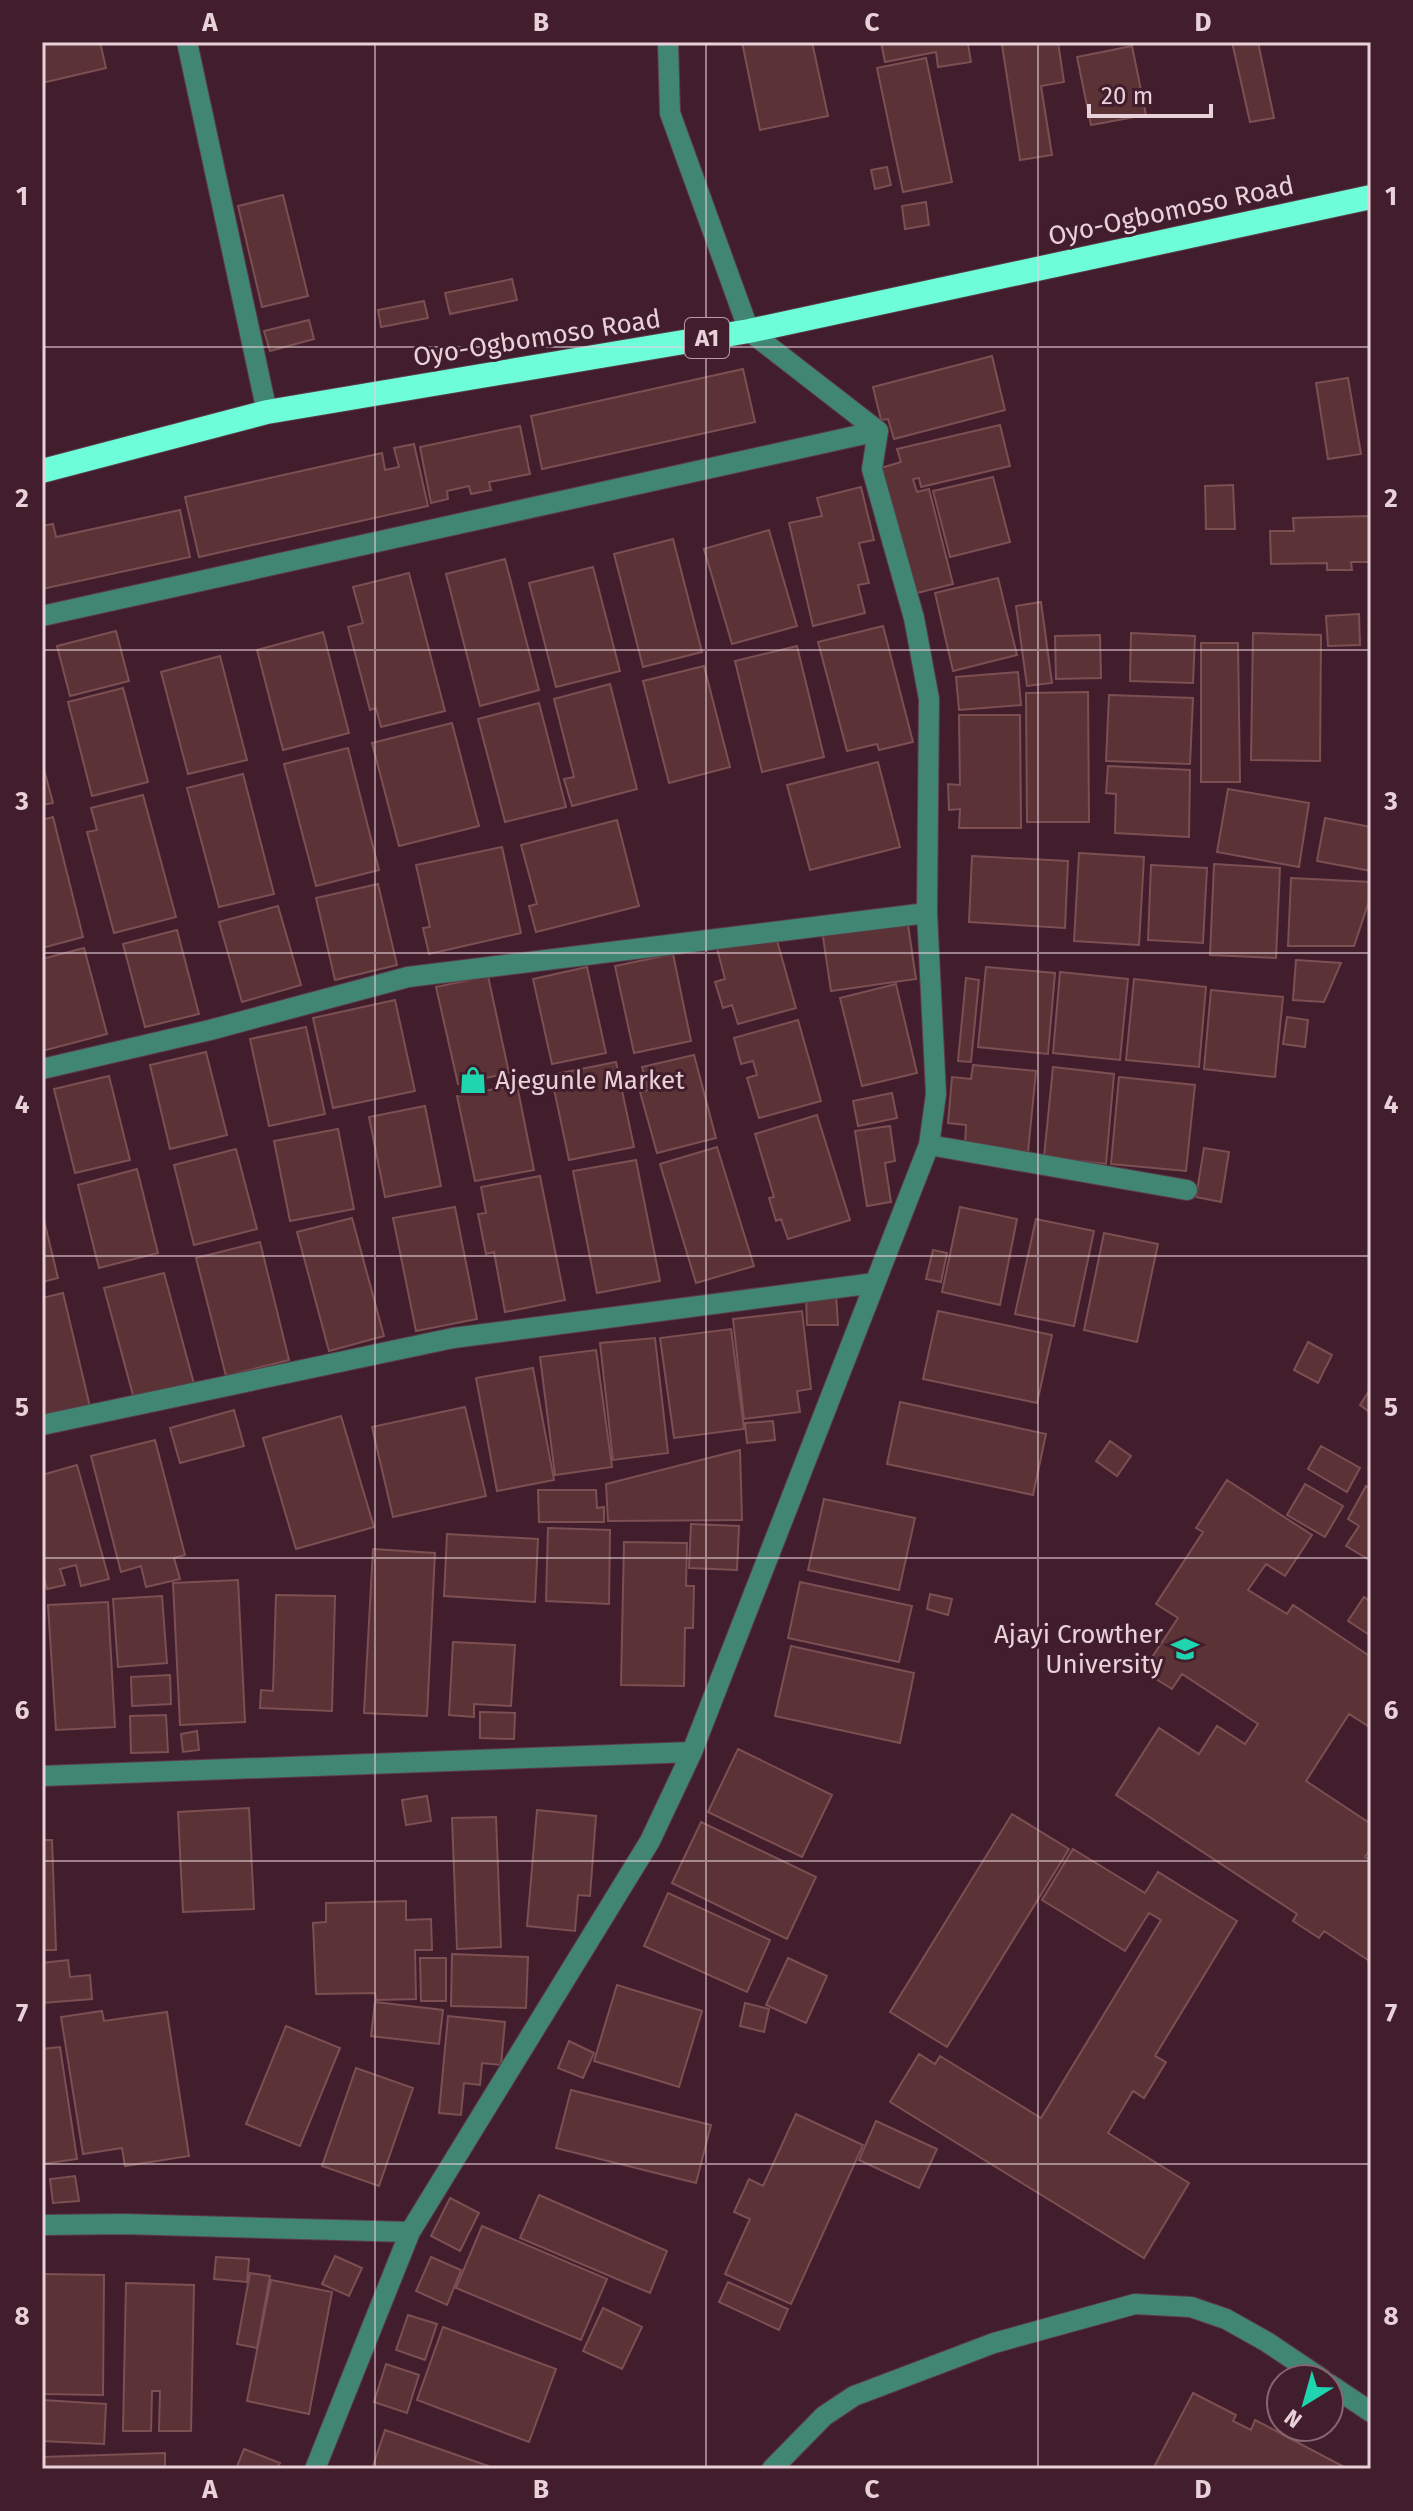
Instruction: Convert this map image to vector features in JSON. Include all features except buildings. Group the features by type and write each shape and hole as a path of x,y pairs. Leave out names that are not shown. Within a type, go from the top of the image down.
{"highway":[{"name":"Oyo-Ogbomoso Road","path":"42,471 267,412 749,331 1371,197"}],"street":[{"path":"187,42 267,412"},
{"path":"668,42 670,113 749,331 878,431"},
{"path":"42,616 878,431"},
{"path":"315,2469 410,2232 650,1841 692,1752 929,1145 936,1094 927,913 929,699 914,618 872,469 878,431"},
{"path":"42,1069 210,1030 408,977 927,913"},
{"path":"929,1145 1187,1190"},
{"path":"42,1425 453,1338 875,1283"},
{"path":"42,1776 692,1752"},
{"path":"42,2225 123,2224 410,2232"},
{"path":"772,2469 824,2416 854,2396 994,2343 1135,2304 1191,2307 1226,2319 1298,2363"},
{"path":"1345,2395 1371,2412"}],"place":[{"name":"Ajegunle Market","path":"473,1080"},
{"name":"Ajayi Crowther University","path":"1185,1649"}]}
